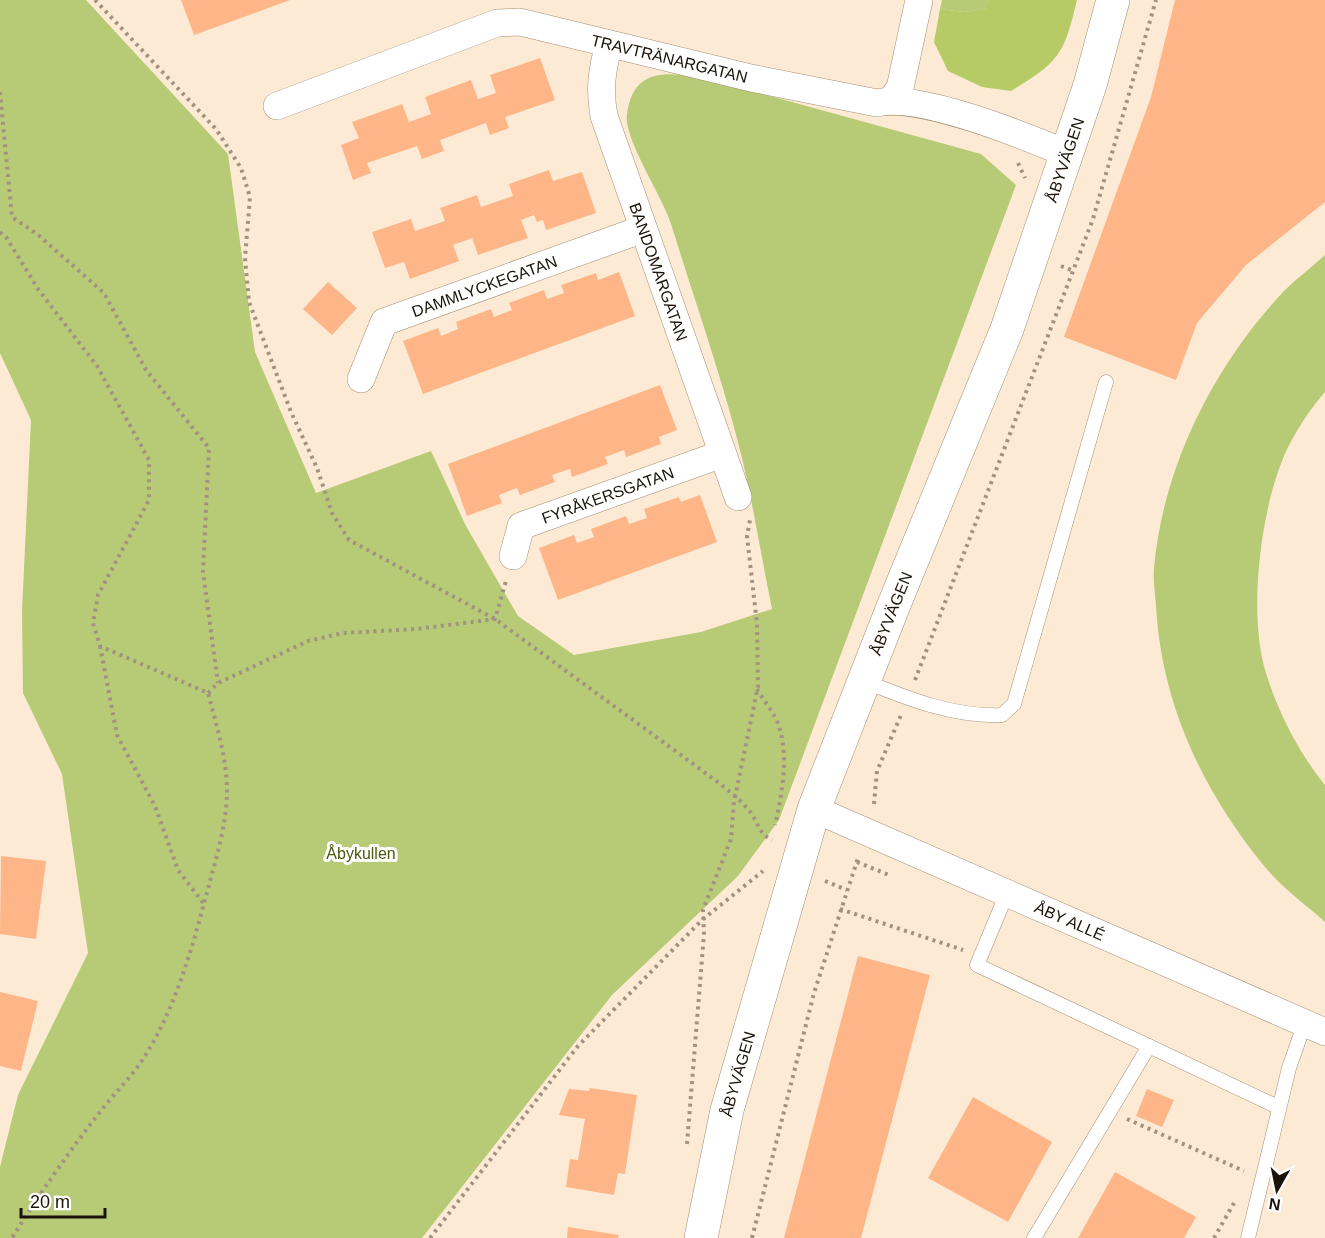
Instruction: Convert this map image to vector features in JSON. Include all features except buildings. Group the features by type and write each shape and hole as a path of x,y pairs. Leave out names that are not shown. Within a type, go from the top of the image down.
{"street":[{"path":"891,100 900,88 919,0"},
{"name":"ÅBYVÄGEN","path":"701,1238 727,1110 814,809 1007,329 1068,154 1113,0"},
{"name":"TRAVTRÄNARGATAN","path":"277,106 497,23 520,22 751,78 877,103 891,100 954,113 1068,154"},
{"name":"BANDOMARGATAN","path":"609,44 601,73 600,93 604,116 738,497"},
{"name":"DAMMLYCKEGATAN","path":"361,379 384,322 643,229"},
{"name":"FYRÅKERSGATAN","path":"513,556 521,526 722,454"},
{"name":"ÅBY ALLÉ","path":"814,809 1315,1029"}],"lane":[{"path":"864,681 907,698 958,712 984,716 1002,715 1014,704 1106,382"},
{"path":"1007,893 977,965 1278,1107"},
{"path":"1248,1238 1288,1068 1315,1029"},
{"path":"1034,1238 1149,1046"}],"path":[{"path":"95,0 216,129 242,168 250,197 245,258 249,302 291,412 317,468 332,513 349,540 495,619 716,780 752,814 763,834 772,840"},
{"path":"752,1238 795,1059 840,909 868,831 877,771 1093,219 1156,0"},
{"path":"0,92 12,217 37,234 104,293 146,370 209,448 203,572 218,683"},
{"path":"0,232 6,237 38,289 97,366 149,460 149,500 98,595 93,623 100,646 117,735 155,806 178,870 204,905"},
{"path":"495,619 513,556"},
{"path":"208,693 218,683 308,641 343,633 417,629 495,619"},
{"path":"100,646 208,693"},
{"path":"12,1238 50,1180 149,1049 165,1017 191,952 220,845 227,791 220,743 208,693"},
{"path":"430,1238 578,1046 702,920 765,870"},
{"path":"840,909 980,956"},
{"path":"693,1153 686,1144 704,934 702,920"},
{"path":"1109,1111 1261,1178"}],"green space":[{"name":"Åbykullen","path":"0,0 86,0 228,154 255,352 316,493 431,451 466,526 518,616 574,655 701,632 772,609 743,462 719,373 668,215 637,153 627,125 631,98 638,86 647,79 670,74 712,80 981,154 1016,185 779,820 738,876 612,995 422,1238 0,1238 0,1167 18,1095 88,953 62,774 23,693 22,611 31,420 0,353"},
{"path":"942,0 989,0 988,8 965,12 940,9"},
{"path":"989,0 1077,0 1068,33 1057,55 1040,72 1011,91 982,87 948,71 934,42 940,9 965,12 987,8"},
{"path":"1325,255 1325,392 1295,434 1274,484 1263,537 1257,595 1261,650 1271,688 1298,746 1325,785 1325,922 1286,889 1265,867 1223,808 1189,745 1166,677 1160,641 1154,568 1159,530 1168,492 1196,419 1214,384 1235,351 1259,320 1284,291"}]}
